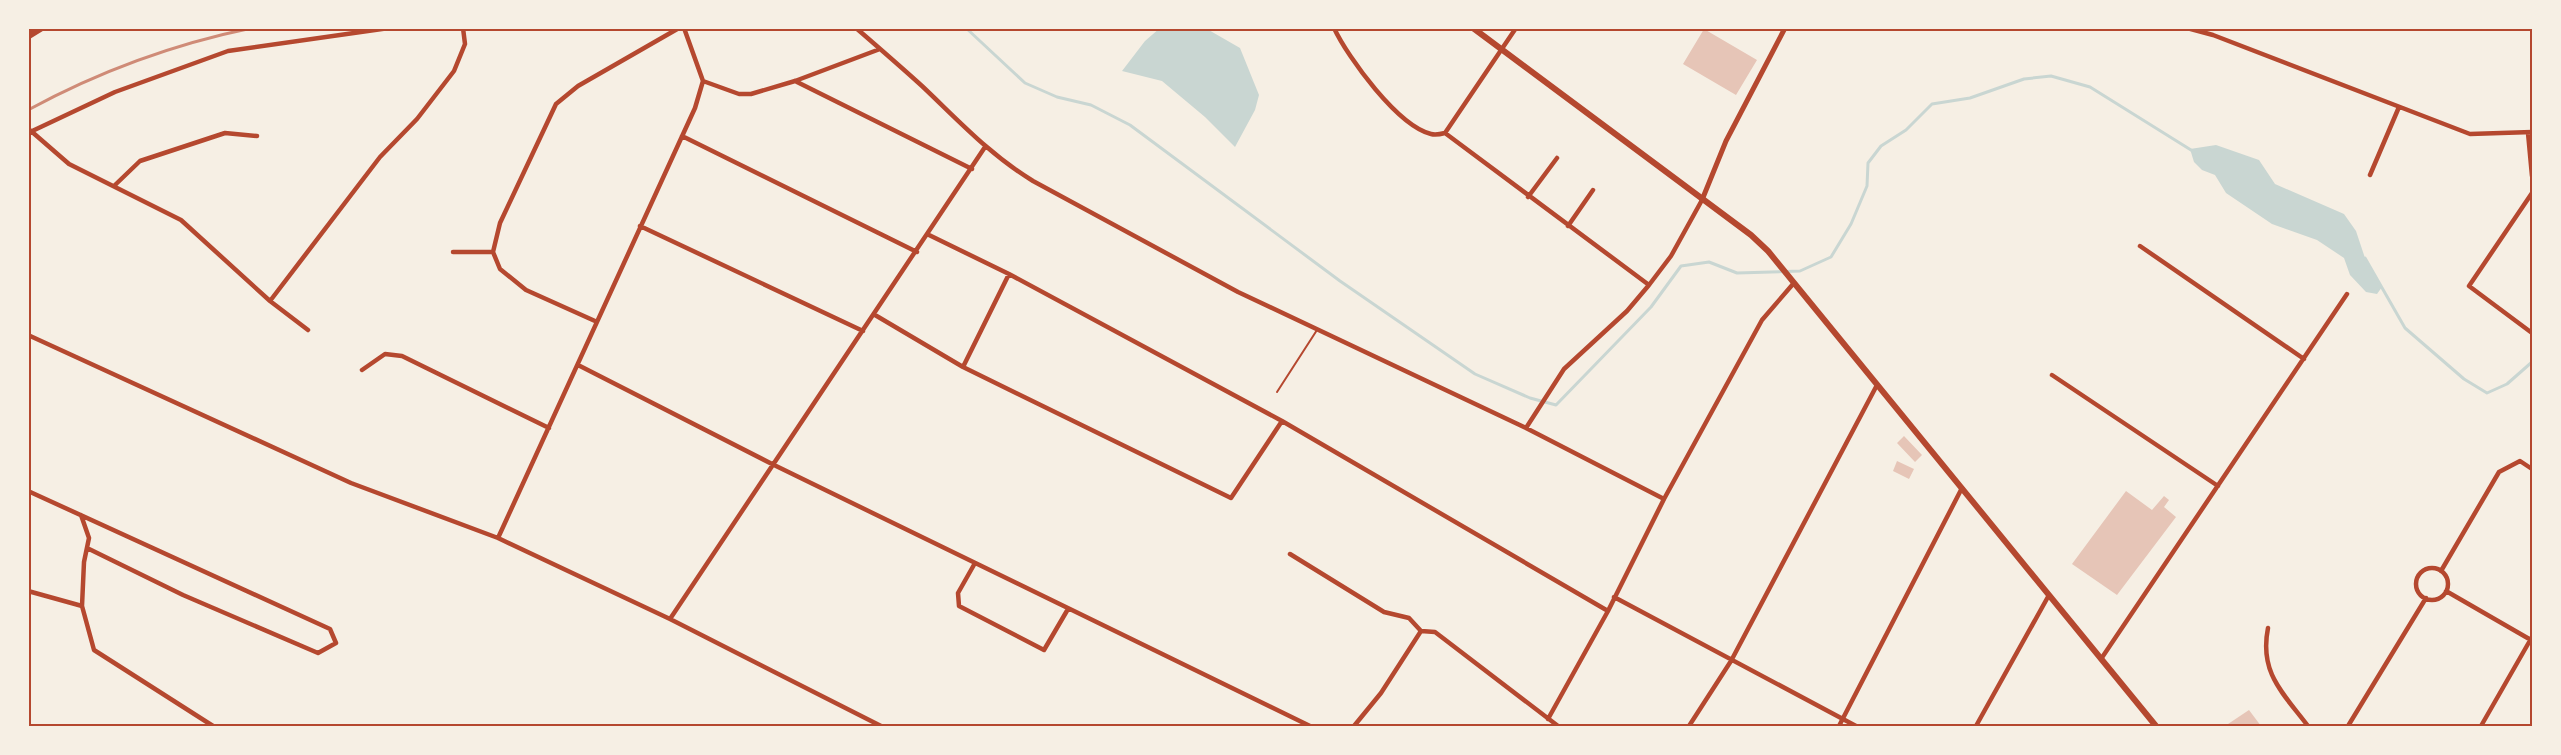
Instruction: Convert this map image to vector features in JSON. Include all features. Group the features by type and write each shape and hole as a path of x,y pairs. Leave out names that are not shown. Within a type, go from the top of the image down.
{"main road":[{"path":"28,36 41,28"},
{"path":"1473,28 1751,235 1779,265 2156,726"}],"street":[{"path":"308,330 270,301 181,220 115,184 69,164 30,132 115,92 228,51 390,28"},
{"path":"270,301 380,157 417,119 454,72 465,44 463,28"},
{"path":"498,537 578,365 595,321 682,136 703,81 682,28 578,86 556,104 500,223 493,252 500,270 526,290 595,321"},
{"path":"856,28 1006,165 1238,292 1526,428 1664,499"},
{"path":"1334,28 1344,50 1376,90 1408,121 1432,135 1445,133 1649,285"},
{"path":"1445,133 1516,28"},
{"path":"1526,428 1547,392 1571,362 1627,311 1671,256 1702,200 1726,141 1785,28"},
{"path":"2187,28 2212,35 2470,134 2530,132 2532,176"},
{"path":"703,81 739,94 751,94 795,81 880,49"},
{"path":"795,81 972,169"},
{"path":"2370,175 2399,107"},
{"path":"115,184 140,161 225,133 257,136"},
{"path":"682,136 917,252"},
{"path":"670,619 986,147"},
{"path":"1528,197 1557,158"},
{"path":"1568,226 1593,190"},
{"path":"2532,193 2469,286 2532,333"},
{"path":"640,226 863,331"},
{"path":"929,235 1009,274 1282,421 1608,611"},
{"path":"2140,246 2304,359"},
{"path":"453,252 493,252"},
{"path":"963,367 1009,274"},
{"path":"1548,719 1608,611 1664,499 1762,320 1793,284"},
{"path":"2101,659 2347,294"},
{"path":"875,315 963,367 1231,498 1282,421"},
{"path":"28,335 351,483 498,537 670,619 881,726"},
{"path":"363,370 385,354 402,357 549,428"},
{"path":"578,365 774,465 1310,726"},
{"path":"2052,375 2218,486"},
{"path":"1689,726 1731,661 1876,385"},
{"path":"2441,571 2499,472 2520,461 2532,469"},
{"path":"1839,726 1962,488"},
{"path":"28,491 330,628 336,643 318,653 183,595 87,548"},
{"path":"81,515 89,538 82,606 94,650 213,726"},
{"path":"1290,554 1384,612 1409,618 1421,632 1436,632 1557,726"},
{"path":"975,564 958,593 959,606 1044,650 1068,609"},
{"path":"2427,569 2441,571 2447,580 2446,591 2439,598 2426,598 2417,589 2417,579 2427,569"},
{"path":"28,591 82,606"},
{"path":"2446,591 2532,638 2481,726"},
{"path":"1976,726 2049,595"},
{"path":"1614,597 1856,726"},
{"path":"2348,726 2426,598"},
{"path":"2268,628 2264,650 2273,680 2308,726"},
{"path":"1354,726 1381,693 1421,632"}],"lane":[{"path":"1277,392 1317,330"}],"shaded area":[{"path":"1160,28 1207,29 1240,48 1259,95 1255,110 1235,147 1205,117 1162,81 1122,71 1145,41"},
{"path":"2216,145 2259,160 2275,184 2344,214 2356,231 2365,258 2382,287 2377,294 2366,292 2350,275 2344,258 2317,240 2272,224 2226,193 2215,175 2202,170 2194,162 2190,149"}],"building":[{"path":"1704,29 1757,60 1736,95 1683,64"},
{"path":"1904,436 1922,455 1915,462 1897,443"},
{"path":"1897,461 1914,469 1909,479 1893,471"},
{"path":"2126,491 2152,510 2164,496 2169,500 2164,507 2176,517 2117,595 2072,564"},
{"path":"2249,710 2261,726 2225,726"}],"waterway":[{"path":"966,28 1025,83 1057,97 1091,105 1130,125 1340,281 1475,374 1530,398 1556,405 1651,307 1681,266 1709,262 1737,273 1800,271 1831,257 1851,224 1867,186 1868,163 1881,146 1906,130 1932,104 1970,98 2024,79 2051,76 2090,87 2191,150"},
{"path":"2365,258 2405,328 2464,379 2487,393 2507,384 2532,362"}],"railway":[{"path":"28,110 82,83 137,61 194,42 252,28"}]}
